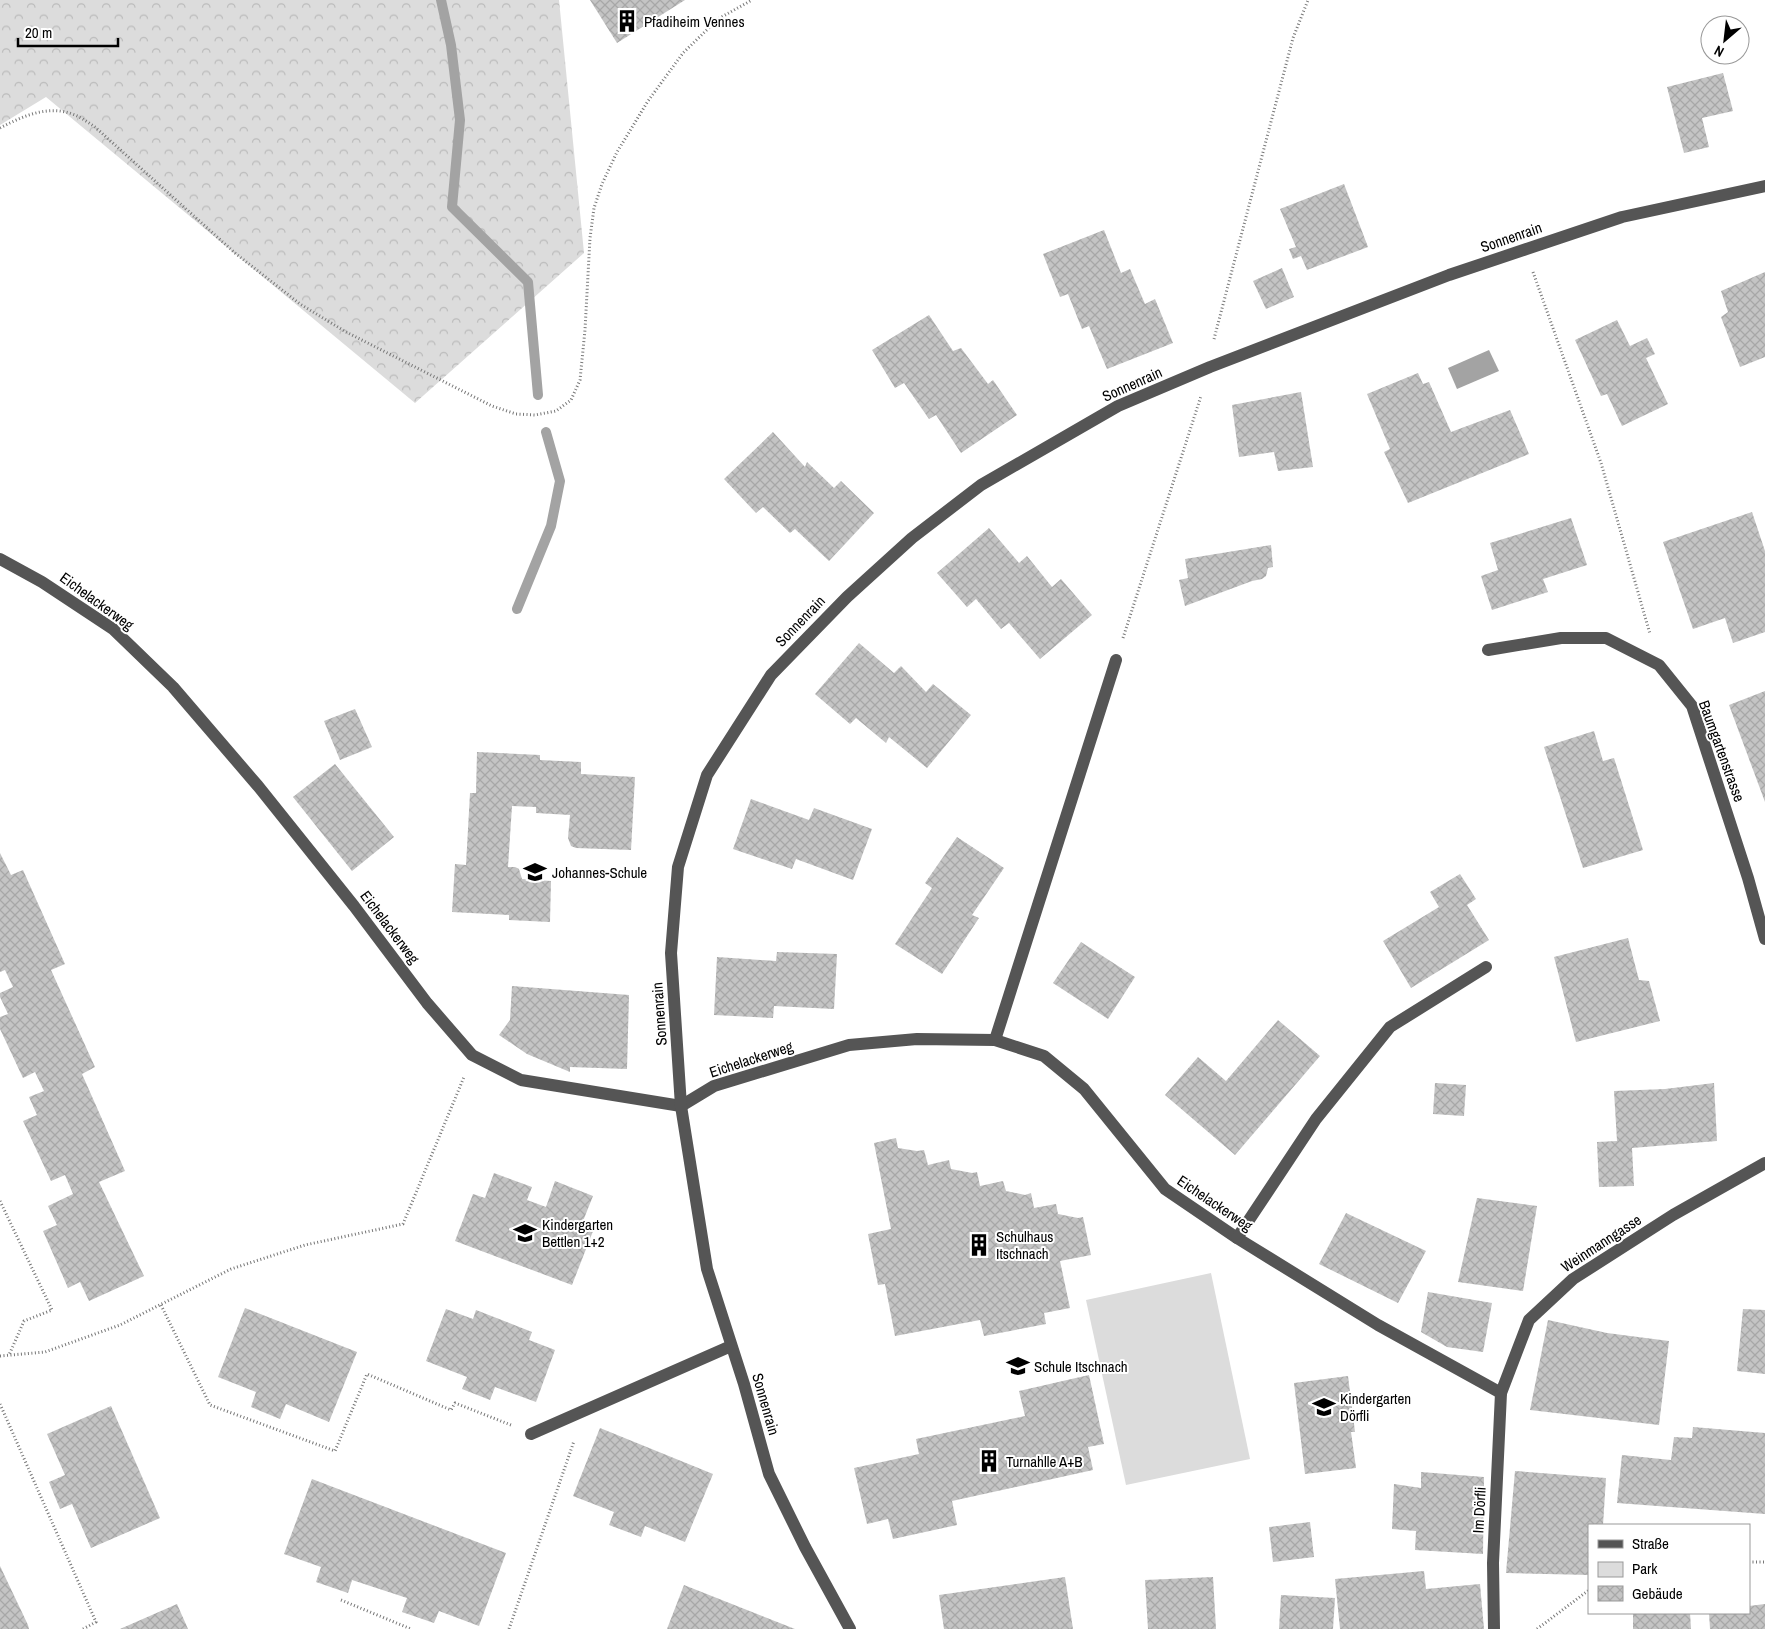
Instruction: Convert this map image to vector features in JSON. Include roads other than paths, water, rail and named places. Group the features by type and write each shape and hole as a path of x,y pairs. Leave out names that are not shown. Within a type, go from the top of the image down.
{"street":[{"name":"Sonnenrain","path":"850,1629 805,1548 769,1474 707,1269 681,1106 671,953 678,867 707,775 771,675 847,597 912,538 981,485 1118,406 1210,367 1449,275 1622,217 1765,186"},
{"name":"Eichelackerweg","path":"0,559 42,582 112,629 173,687 258,786 354,906 427,1003 472,1055 521,1080 681,1106 714,1086 849,1045 917,1039 995,1040 1044,1056 1084,1089 1165,1189 1237,1238 1378,1325 1501,1393"},
{"name":"Baumgartenstrasse","path":"1488,650 1561,638 1606,638 1659,665 1692,706 1748,878 1765,939"},
{"path":"995,1040 1116,660"},
{"path":"1237,1238 1316,1119 1390,1027 1486,967"},
{"name":"Weinmanngasse","path":"1501,1393 1529,1320 1573,1279 1673,1215 1765,1162"},
{"path":"531,1434 731,1346"},
{"name":"Im Dörfli","path":"1494,1629 1492,1563 1501,1393"}],"waterway":[{"path":"441,0 451,45 460,120 452,207 528,282 538,395"},
{"path":"517,609 551,526 560,481 546,432"}],"place":[{"name":"Pfadiheim Vennes","path":"627,21"},
{"name":"Johannes-Schule","path":"535,872"},
{"name":"Kindergarten Bettlen 1+2","path":"525,1233"},
{"name":"Schulhaus Itschnach","path":"979,1245"},
{"name":"Schule Itschnach","path":"1018,1366"},
{"name":"Kindergarten Dörfli","path":"1324,1407"},
{"name":"Turnahlle A+B","path":"989,1461"}]}
